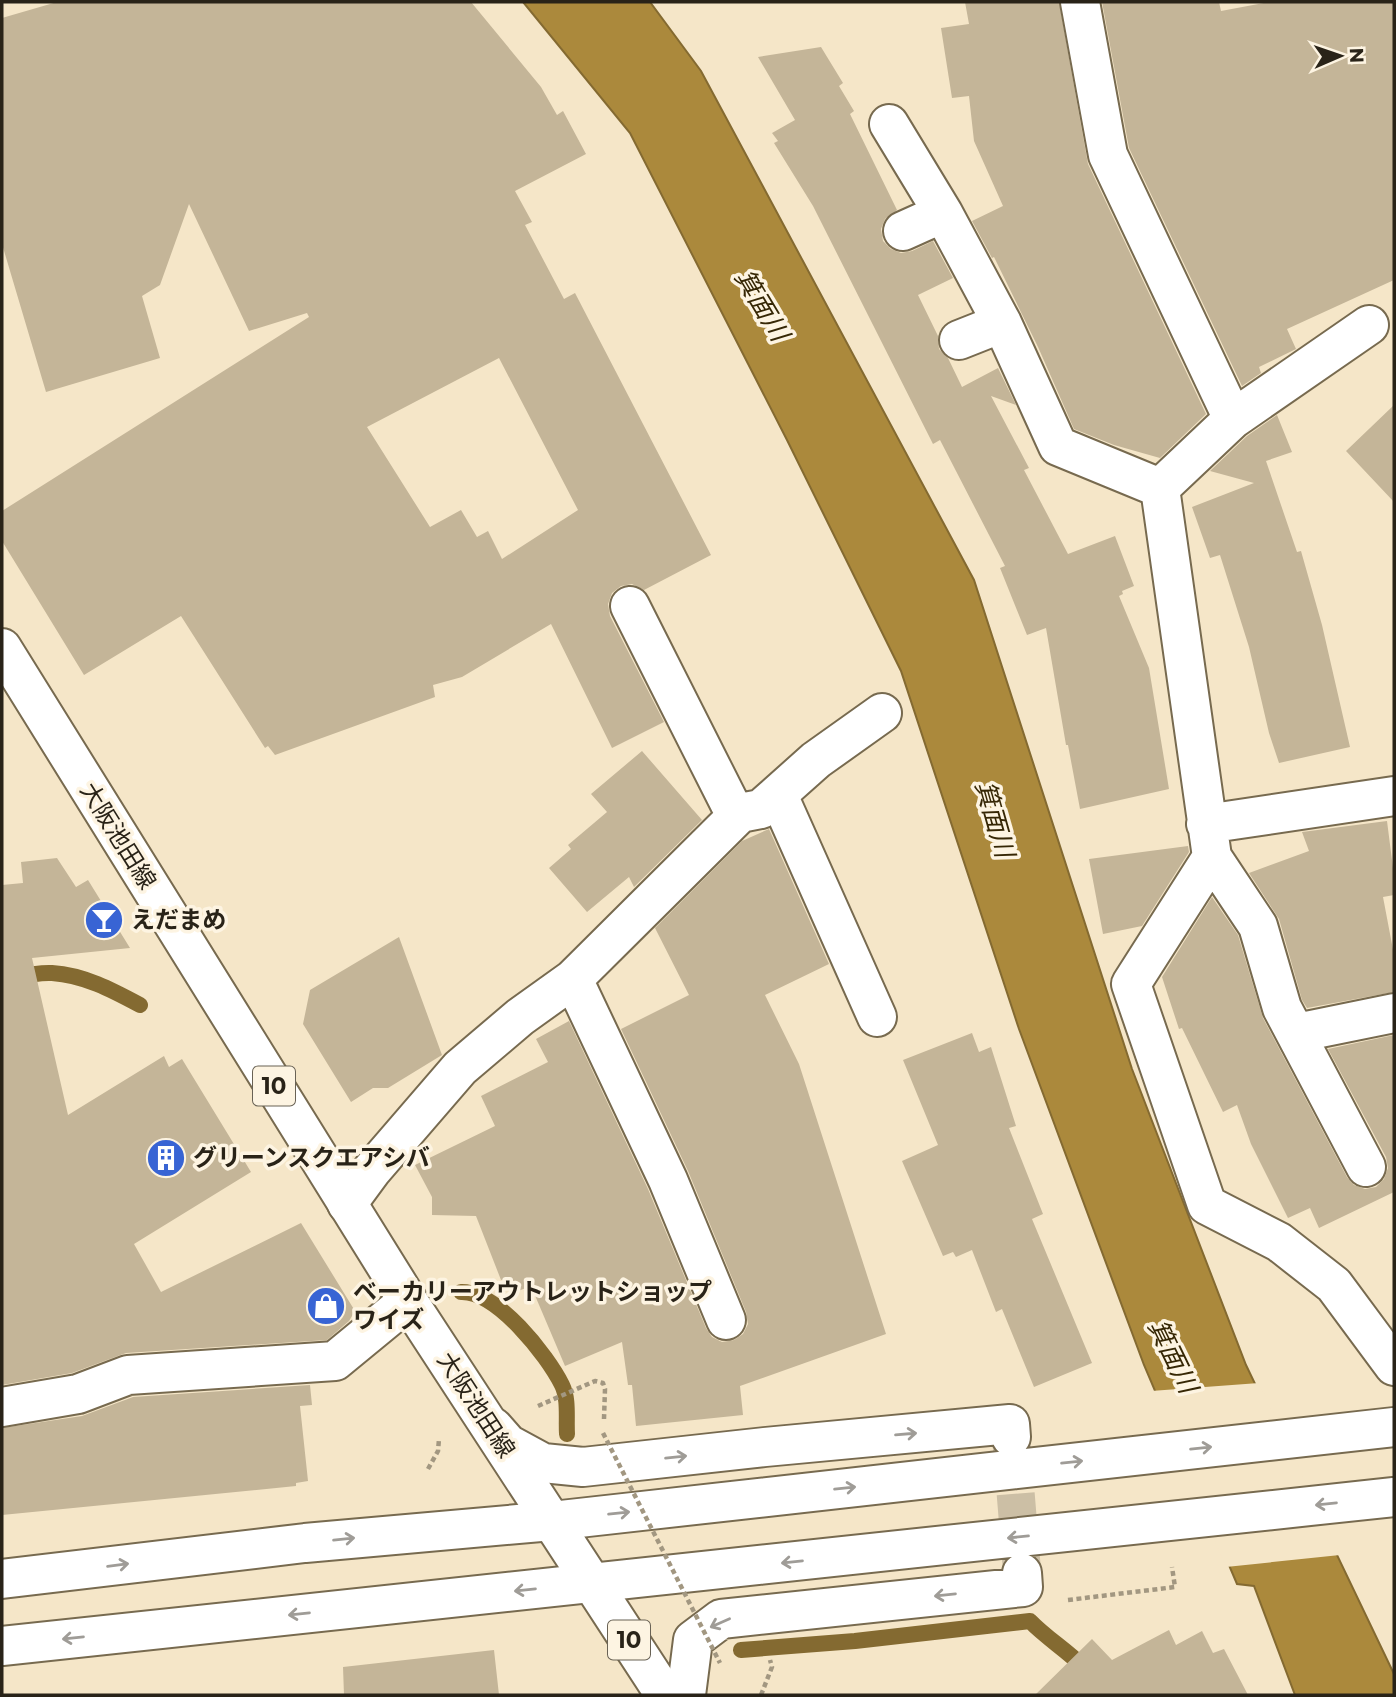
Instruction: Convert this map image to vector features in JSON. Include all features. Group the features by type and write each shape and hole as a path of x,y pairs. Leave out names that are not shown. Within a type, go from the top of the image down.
{"street":[{"path":"1080,2 1108,155 1233,419"},
{"path":"889,124 943,213 1002,323 1058,446 1160,488"},
{"path":"903,231 943,213"},
{"path":"959,340 1002,323"},
{"path":"1160,488 1233,419 1369,325"},
{"path":"1160,488 1209,840 1258,926 1282,1008 1366,1167"},
{"path":"630,606 736,816"},
{"name":"大阪池田線","path":"2,648 408,1301 665,1695"},
{"path":"347,1204 372,1170 460,1068 520,1017 573,979 736,816 761,809 816,760 882,713"},
{"path":"778,795 877,1017"},
{"path":"1394,796 1209,840 1131,984 1207,1205 1279,1242 1334,1285 1394,1366"},
{"path":"573,979 668,1180 726,1320"},
{"path":"1296,1033 1394,1013"},
{"path":"2,1407 78,1394 128,1375 335,1361 408,1301"},
{"path":"480,1412 509,1444 543,1463 583,1467 1010,1424 1011,1437"},
{"path":"2,1579 318,1542 552,1521 1394,1427"},
{"path":"2,1646 1394,1497"},
{"path":"686,1695 693,1640 721,1619 1023,1587 1022,1573"}],"path":[{"path":"534,1408 595,1381 603,1383 603,1433 720,1663 731,1662"},
{"path":"428,1469 438,1451 440,1436"},
{"path":"1059,1601 1175,1587"},
{"path":"761,1695 772,1667 770,1660 764,1660"}],"water":[{"name":"箕面川","path":"523,2 650,2 701,71 974,580 1132,1069 1246,1365 1394,1674 1394,1695 1295,1695 1254,1586 1237,1584 1144,1365 1019,1029 901,671 787,440 630,133"}],"pier":[{"path":"1259,1383 1340,1555 1226,1567 1151,1391"}],"building":[{"path":"57,2 471,2 541,87 557,115 563,111 586,154 515,191 532,222 525,225 564,299 575,293 711,555 644,590 632,584 621,586 612,593 608,604 610,616 664,722 612,748 551,624 462,677 433,685 435,697 275,755 268,746 265,748 181,616 84,675 2,541 2,511 309,317 307,313 249,331 189,204 160,285 142,296 160,358 46,392 2,244 2,18","holes":["499,358 578,510 502,559 488,531 477,537 461,510 430,527 367,427"]},
{"path":"965,2 1059,2 1088,164 1206,414 1160,458 1114,445 1074,429 994,257 992,258 972,221 1003,206 974,141 969,96 952,98 941,28 969,24"},
{"path":"1102,2 1219,2 1221,11 1269,2 1394,2 1394,280 1287,329 1296,349 1259,367 1261,373 1242,386 1129,148"},
{"path":"821,47 843,83 839,86 854,111 850,114 897,210 885,219 881,229 883,241 891,249 901,253 933,241 953,278 918,295 938,336 939,349 948,358 962,387 998,368 1016,405 991,396 1029,468 1024,470 1068,554 1115,536 1134,586 1122,591 1123,594 1119,596 1149,668 1169,789 1080,809 1046,628 1027,635 1000,568 1005,566 940,440 933,444 813,206 774,143 778,141 772,133 795,120 758,57"},
{"path":"1394,405 1394,502 1346,451"},
{"path":"1277,415 1292,452 1266,461 1297,552 1301,551 1322,625 1350,747 1279,763 1269,733 1249,647 1220,555 1210,558 1192,507 1254,483 1210,471 1247,436"},
{"path":"642,751 702,820 634,887 629,877 587,912 549,868 571,849 568,845 607,812 591,794"},
{"path":"1387,821 1394,895 1383,897 1394,955 1394,992 1307,1008 1302,1000 1279,919 1249,873 1309,851 1302,832"},
{"path":"769,829 829,964 765,995 799,1064 886,1334 740,1386 743,1415 636,1426 632,1385 628,1385 622,1342 565,1366 531,1286 513,1293 507,1279 501,1280 476,1216 432,1215 432,1197 415,1165 495,1126 481,1096 548,1062 536,1039 569,1021 648,1189 706,1328 712,1337 722,1342 734,1340 743,1334 748,1324 746,1312 688,1171 621,1029 689,995 655,928 742,841"},
{"path":"1188,846 1189,852 1142,926 1103,934 1089,859"},
{"path":"57,858 76,887 88,880 130,948 32,958 68,1115 164,1056 169,1067 182,1059 251,1172 134,1244 161,1292 301,1223 355,1311 349,1321 327,1340 126,1353 72,1373 2,1385 2,885 23,883 21,862"},
{"path":"1212,897 1238,935 1263,1018 1347,1177 1354,1185 1365,1189 1376,1187 1384,1179 1388,1168 1386,1157 1328,1049 1394,1035 1394,1192 1319,1228 1310,1208 1288,1218 1251,1144 1237,1105 1223,1112 1182,1028 1179,1029 1162,977"},
{"path":"399,937 442,1055 388,1088 373,1088 351,1102 303,1024 310,990"},
{"path":"972,1033 979,1052 991,1047 1016,1126 1009,1128 1043,1214 1032,1219 1092,1363 1034,1387 1002,1309 996,1312 972,1250 956,1257 953,1252 943,1256 902,1161 938,1145 903,1060"},
{"path":"310,1385 312,1405 300,1406 308,1481 296,1483 296,1486 2,1515 2,1428 82,1416 133,1397"},
{"path":"1169,1630 1176,1645 1202,1631 1213,1653 1224,1649 1248,1695 1035,1695 1092,1639 1112,1660"},
{"path":"494,1650 499,1695 344,1695 343,1667"}],"waterway":[{"path":"2,980 40,973 64,974 98,984 140,1005"},
{"path":"461,1292 475,1294 505,1313 545,1358 564,1391 567,1434"},
{"path":"741,1650 855,1641 1030,1621 1088,1672 1102,1695"}],"tunnel":[{"path":"1011,1437 1022,1571"}],"place":[{"name":"えだまめ","path":"104,920"},
{"name":"グリーンスクエアシバ","path":"166,1158"},
{"name":"ベーカリーアウトレットショップ ワイズ","path":"326,1306"}]}
